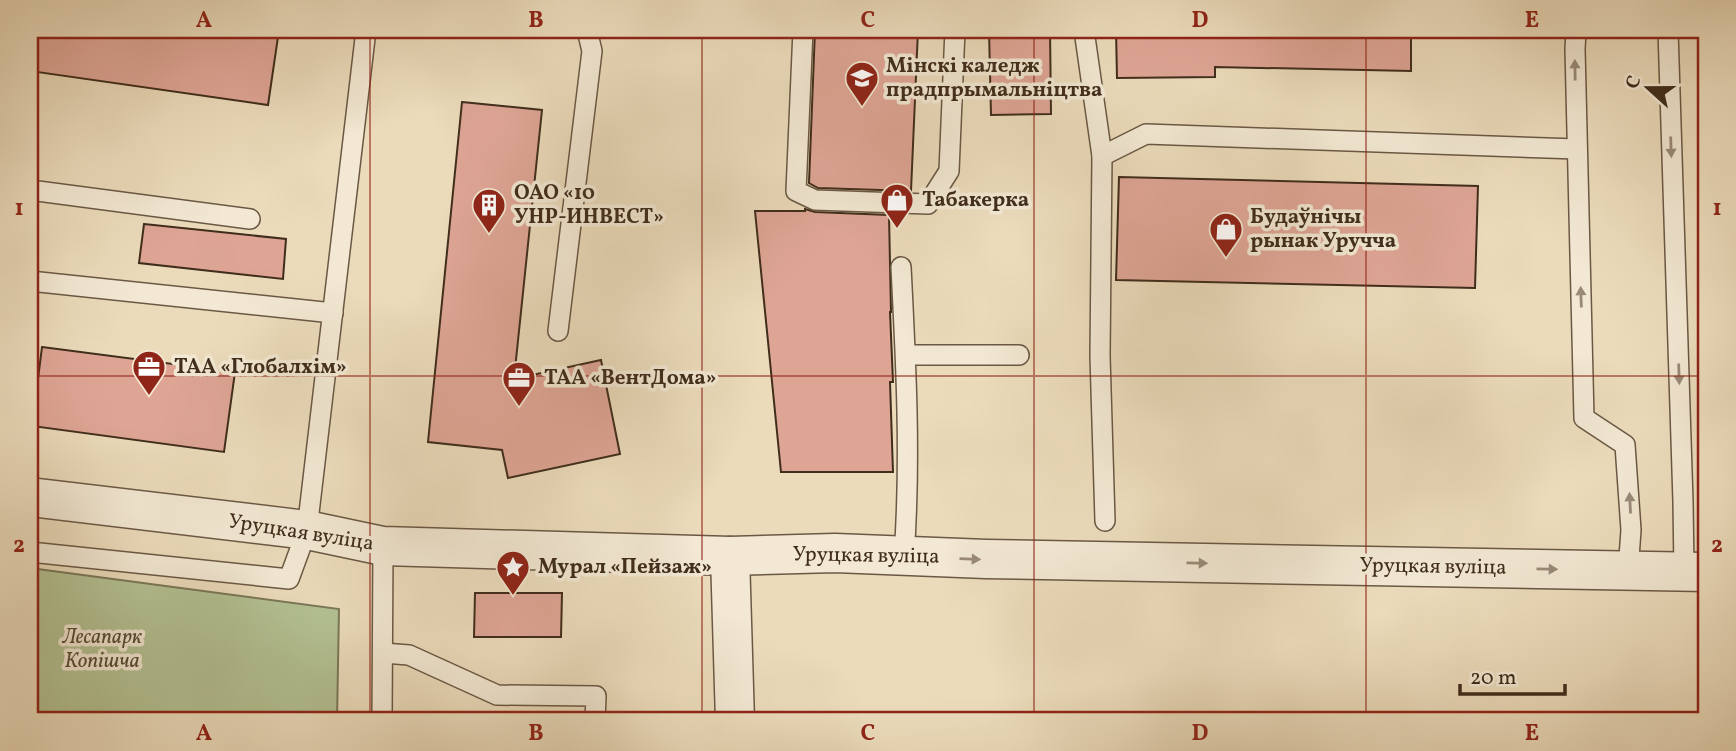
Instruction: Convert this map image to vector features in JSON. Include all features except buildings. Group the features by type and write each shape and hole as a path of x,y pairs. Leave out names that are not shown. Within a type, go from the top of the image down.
{"street":[{"name":"Уруцкая вуліца","path":"30,497 307,530 383,546 730,556 835,553 1019,560 1695,571"},
{"path":"730,556 734,721"}],"lane":[{"path":"30,552 289,579 307,530 366,30"},
{"path":"558,331 592,51 587,30"},
{"path":"803,30 796,191 815,200 928,204 949,171 955,30"},
{"path":"1084,30 1102,156 1100,356 1105,522"},
{"path":"1576,30 1584,418 1625,445 1631,530 1628,571"},
{"path":"1668,30 1683,488 1695,571"},
{"path":"1102,156 1146,134 1577,149"},
{"path":"30,190 250,219"},
{"path":"901,267 906,355 907,489 904,556"},
{"path":"30,281 333,313"},
{"path":"906,355 1019,355"},
{"path":"382,721 383,546"},
{"path":"383,653 409,655 497,695 596,696 595,721"}],"green space":[{"name":"Лесапарк Копішча","path":"30,568 339,609 337,721 30,721"}],"place":[{"name":"Мінскі каледж прадпрымальніцтва","path":"862,108"},
{"name":"Табакерка","path":"897,230"},
{"name":"ОАО «10 УНР-ИНВЕСТ»","path":"489,235"},
{"name":"Будаўнічы рынак Уручча","path":"1226,259"},
{"name":"ТАА «Глобалхім»","path":"149,397"},
{"name":"ТАА «ВентДома»","path":"519,408"},
{"name":"Мурал «Пейзаж»","path":"513,597"}]}
